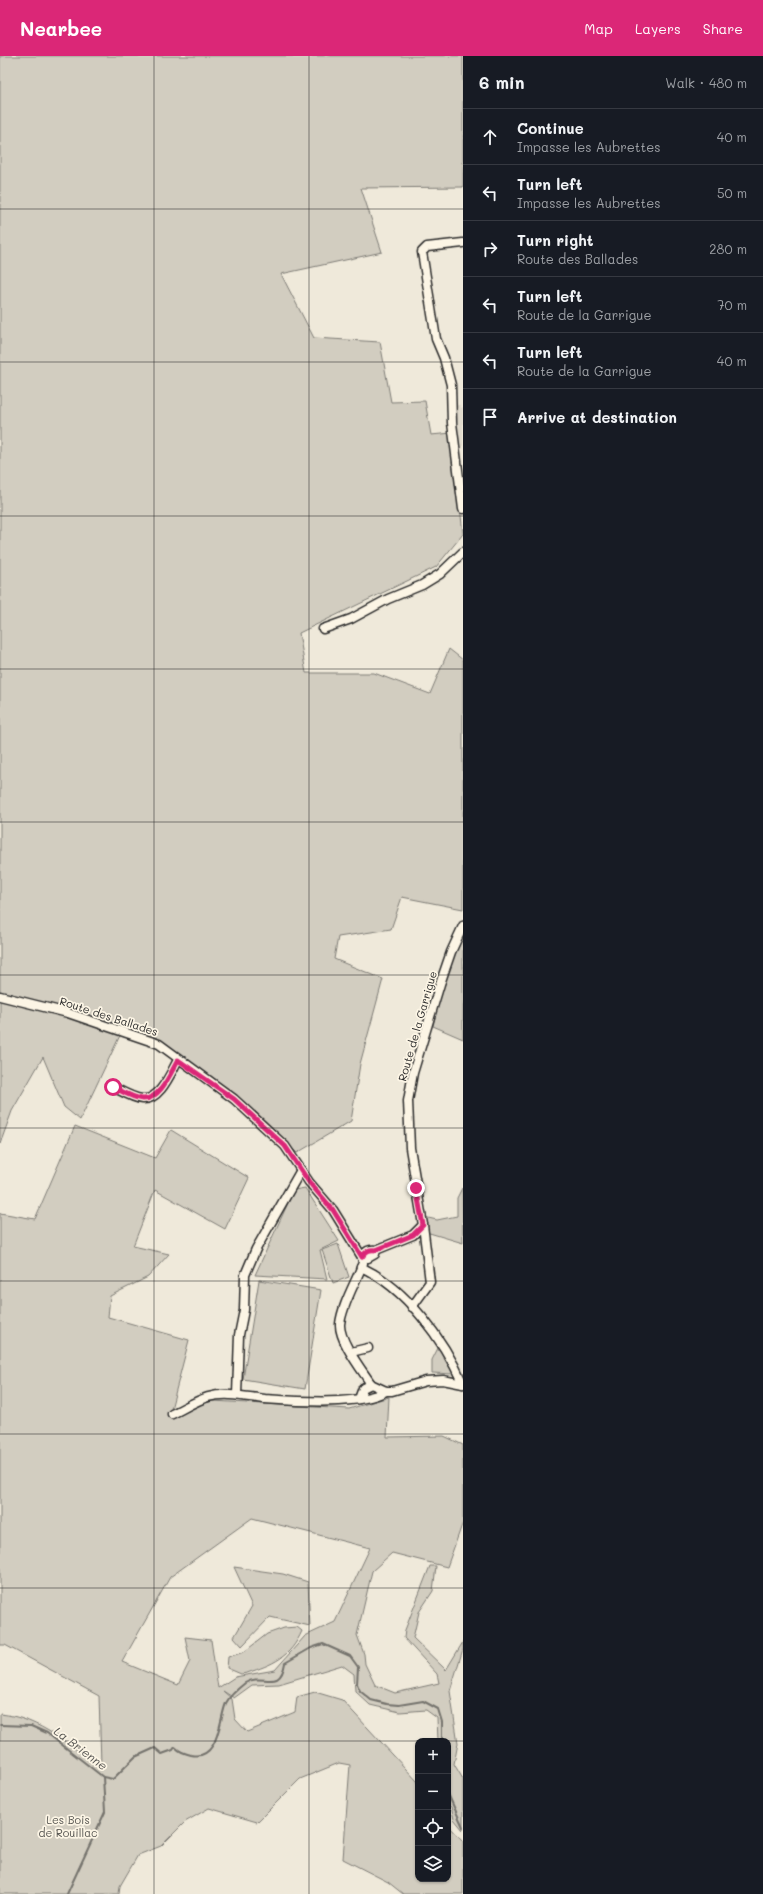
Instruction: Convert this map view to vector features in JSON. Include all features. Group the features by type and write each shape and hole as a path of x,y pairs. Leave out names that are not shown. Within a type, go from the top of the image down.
{"street":[{"path":"463,243 427,247 422,252 436,339 444,358 451,385 452,423 463,508"},
{"path":"323,629 351,619 388,599 422,585 440,574 463,552"},
{"name":"Route de la Garrigue","path":"412,1308 430,1282 423,1225 410,1148 408,1116 410,1085 450,952 463,926"},
{"name":"Route des Ballades","path":"0,996 68,1013 159,1044 178,1060 234,1099 285,1146 309,1182 333,1210 362,1257"},
{"path":"113,1087 141,1099 151,1098 159,1092 178,1060"},
{"path":"237,1394 239,1335 244,1310 245,1275 256,1249 301,1170"},
{"path":"292,1187 309,1182"},
{"path":"386,1391 371,1384 351,1352 342,1335 340,1325 342,1314 361,1267 362,1257 368,1258 375,1254 376,1250 413,1235 423,1225"},
{"path":"361,1267 371,1272 391,1287 442,1342 463,1384"},
{"path":"351,1352 368,1348"},
{"path":"172,1414 208,1397 237,1394 264,1399 324,1401 359,1399 426,1381 443,1380 463,1384"},
{"path":"359,1399 369,1393 371,1384"}],"shaded area":[{"path":"455,405 460,405 461,408 463,407 463,448 461,449"}],"green space":[{"path":"0,56 463,56 463,187 361,188 382,252 281,274 314,338 380,342 391,402 425,401 431,435 452,433 463,534 436,567 299,633 306,673 374,673 430,694 449,649 463,660 463,909 402,897 391,929 338,937 334,959 383,979 360,1064 351,1121 297,1153 249,1106 164,1042 123,1029 80,1120 64,1107 43,1057 12,1111 0,1144"},
{"path":"463,920 463,1039 433,1026 449,954"},
{"name":"Les Bois de Rouillac","path":"75,1126 155,1158 171,1130 249,1178 225,1229 155,1190 133,1246 169,1254 148,1277 110,1296 108,1317 189,1340 170,1413 213,1401 349,1409 389,1397 387,1437 444,1436 463,1445 463,1522 447,1567 392,1553 372,1571 357,1635 364,1654 365,1664 375,1685 395,1693 439,1683 437,1674 404,1638 405,1630 430,1566 436,1566 433,1591 419,1612 413,1638 446,1670 463,1642 463,1649 450,1691 458,1743 454,1764 463,1779 463,1830 454,1819 451,1807 451,1738 438,1738 437,1718 426,1710 400,1712 370,1705 355,1691 354,1674 342,1665 279,1684 252,1685 234,1698 223,1691 232,1699 235,1719 247,1732 295,1712 297,1697 315,1692 342,1700 415,1779 415,1882 451,1882 451,1828 463,1841 463,1894 403,1894 388,1882 343,1859 350,1765 339,1763 300,1779 257,1822 209,1808 185,1822 161,1846 138,1855 120,1886 119,1894 0,1894 0,1714 29,1721 42,1727 101,1765 99,1696 5,1645 0,1645 0,1213 35,1219","holes":["252,1518 370,1548 335,1622 305,1636 275,1670 235,1677 218,1688 211,1640 185,1637 190,1661 178,1685 122,1662 170,1577"]},
{"path":"305,1188 339,1241 320,1250 327,1279 255,1275 294,1190"},
{"path":"462,1188 463,1243 426,1232 424,1217 437,1220 457,1216 457,1198"},
{"path":"338,1244 349,1277 333,1283 322,1250"},
{"path":"259,1280 321,1290 305,1389 243,1379"},
{"path":"439,1346 455,1374 432,1373 432,1360"},
{"path":"234,1567 283,1574 308,1582 310,1626 270,1617 242,1646 234,1637 252,1606"},
{"path":"297,1627 302,1631 292,1648 280,1659 247,1673 241,1674 227,1668 228,1657 244,1652 267,1634 284,1628"}],"waterway":[{"name":"La Brienne","path":"0,1725 31,1726 47,1733 103,1777 113,1779 135,1757 155,1748 162,1754 173,1750 175,1747 182,1752 191,1755 200,1755 207,1752 213,1746 226,1703 245,1683 258,1679 275,1680 283,1672 285,1663 311,1648 323,1644 350,1656 358,1667 357,1684 360,1691 371,1700 399,1705 423,1701 438,1709 442,1722 442,1738"},
{"path":"67,1894 105,1812 103,1777"},
{"name":"La Brienne","path":"451,1801 463,1827"}],"route":[{"path":"113,1087 141,1099 151,1098 159,1092 178,1060 234,1099 285,1146 309,1182 333,1210 362,1257 365,1252 371,1249 376,1250 413,1235 423,1225 416,1188"}]}
